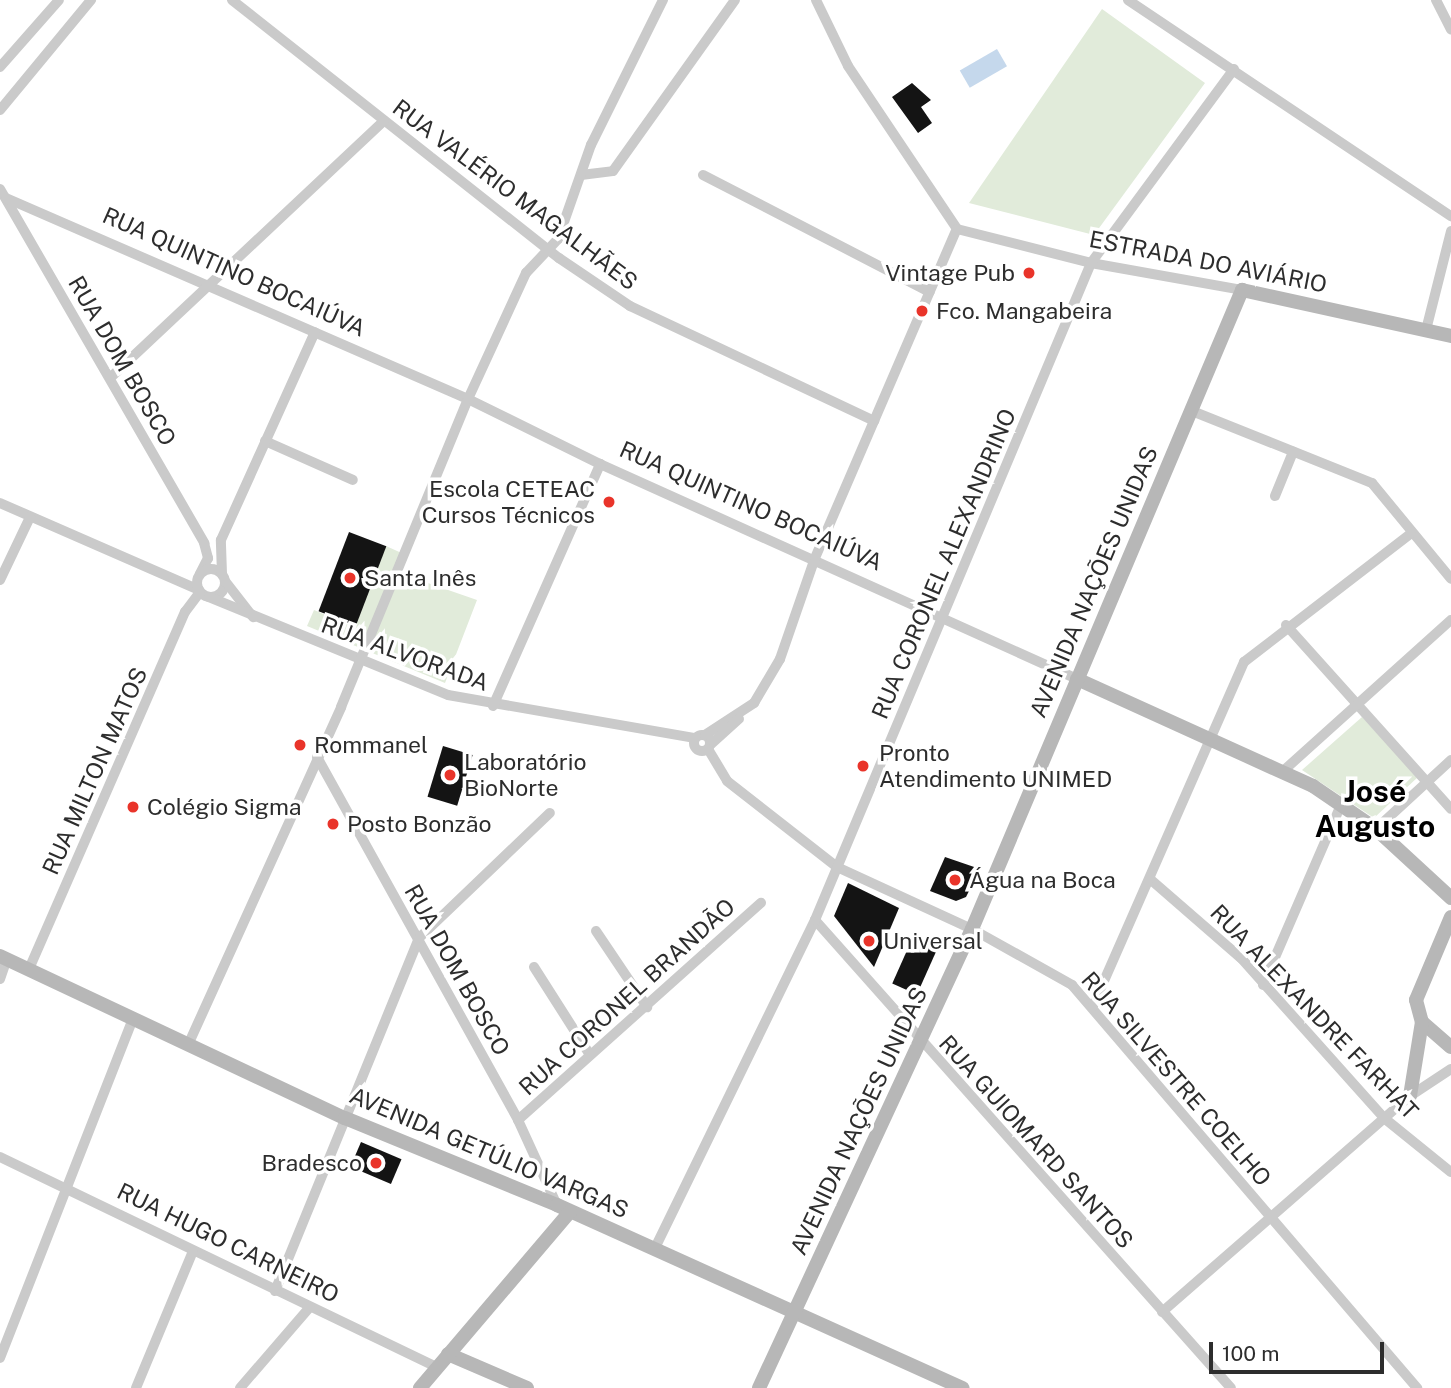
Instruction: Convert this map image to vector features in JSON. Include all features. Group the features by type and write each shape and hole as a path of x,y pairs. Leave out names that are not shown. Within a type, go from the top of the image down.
{"street":[{"path":"0,67 59,0"},
{"path":"0,110 91,0"},
{"name":"RUA VALÉRIO MAGALHÃES","path":"232,0 549,249 630,306 874,421"},
{"path":"188,1045 362,657 468,399 526,273 558,239 581,175 663,0"},
{"path":"581,175 613,171 735,0"},
{"path":"702,744 741,715 780,659 815,558 957,229 848,66 816,0"},
{"path":"1128,0 1451,216"},
{"path":"1436,0 1451,29"},
{"name":"RUA CORONEL ALEXANDRINO","path":"655,1248 815,920 1091,263 1234,69"},
{"path":"110,378 384,121"},
{"path":"703,175 930,292"},
{"name":"RUA QUINTINO BOCAIÚVA","path":"3,194 468,399 600,464 815,558 1282,772 1341,805 1376,830 1451,898"},
{"name":"RUA DOM BOSCO","path":"3,194 110,378 212,543"},
{"name":"ESTRADA DO AVIÁRIO","path":"957,229 1091,263 1242,290 1426,330 1449,332"},
{"path":"1426,330 1451,231"},
{"name":"AVENIDA NAÇÕES UNIDAS","path":"759,1388 796,1314 972,929 1242,290"},
{"path":"201,587 212,543 265,441 315,332"},
{"path":"1192,411 1372,483 1410,534 1451,579"},
{"path":"265,441 353,480"},
{"path":"1275,496 1293,452"},
{"path":"494,706 600,464"},
{"path":"0,503 181,586 201,587 220,595 224,578"},
{"path":"0,580 30,517"},
{"path":"1093,1006 1150,879 1208,737 1244,662 1286,625 1410,534"},
{"path":"212,543 224,578 255,620"},
{"path":"201,587 211,569 224,578"},
{"name":"RUA ALVORADA","path":"201,587 255,620 362,657 448,695 494,706 667,734 702,744"},
{"name":"RUA MILTON MATOS","path":"29,968 186,612 201,587"},
{"path":"1282,772 1451,620"},
{"path":"1286,625 1356,706 1451,808"},
{"name":"RUA SILVESTRE COELHO","path":"702,744 717,767 751,802 837,867 1048,967 1093,1006 1417,1388"},
{"name":"RUA DOM BOSCO","path":"317,757 419,938 564,1208"},
{"path":"1376,830 1451,760"},
{"path":"1438,773 1451,775"},
{"path":"1263,985 1341,805"},
{"path":"275,1291 419,938 550,813"},
{"name":"RUA ALEXANDRE FARHAT","path":"1150,879 1210,928 1384,1118 1451,1172"},
{"name":"RUA CORONEL BRANDÃO","path":"518,1120 761,903"},
{"path":"1410,1096 1422,1022 1416,1000 1419,982 1451,917"},
{"name":"RUA GUIOMARD SANTOS","path":"815,920 920,1042 1231,1388"},
{"path":"596,931 646,1007"},
{"path":"0,979 3,957"},
{"name":"AVENIDA GETÚLIO VARGAS","path":"3,957 345,1118 564,1208 963,1388"},
{"path":"534,967 590,1055"},
{"path":"0,1358 133,1018"},
{"path":"1422,1022 1451,1047"},
{"path":"1162,1312 1269,1215 1410,1096 1451,1069"},
{"name":"RUA HUGO CARNEIRO","path":"0,1157 309,1308 437,1367"},
{"path":"420,1388 564,1208"},
{"path":"136,1388 193,1251"},
{"path":"240,1388 309,1308"},
{"path":"448,1354 527,1388"}],"green space":[{"path":"1102,9 1205,83 1094,235 969,203"},
{"path":"386,546 406,555 374,632 402,574 477,600 445,683 307,626 314,610 352,626"},
{"path":"1362,717 1418,777 1374,818 1302,770"}],"water":[{"path":"997,49 1007,66 970,88 960,70"}],"building":[{"path":"912,83 931,100 921,107 932,123 918,133 892,97"},
{"name":"Santa Inês","path":"349,532 386,546 356,626 319,611"},
{"name":"Laboratório BioNorte","path":"443,746 473,755 457,806 428,797"},
{"name":"Água na Boca","path":"945,857 980,869 966,897 956,901 930,891"},
{"name":"Universal","path":"848,883 899,908 874,967 834,916"},
{"path":"913,937 938,948 917,995 892,984"},
{"name":"Bradesco","path":"361,1142 402,1159 391,1184 350,1167"}],"place":[{"name":"Vintage Pub","path":"1029,273"},
{"name":"Fco. Mangabeira","path":"922,311"},
{"name":"Escola CETEAC Cursos Técnicos","path":"609,502"},
{"name":"Santa Inês","path":"350,578"},
{"name":"Rommanel","path":"300,745"},
{"name":"Pronto Atendimento UNIMED","path":"863,766"},
{"name":"Laboratório BioNorte","path":"450,775"},
{"name":"Colégio Sigma","path":"133,807"},
{"name":"Posto Bonzão","path":"333,824"},
{"name":"Água na Boca","path":"955,880"},
{"name":"Universal","path":"869,941"},
{"name":"Bradesco","path":"376,1163"}],"district":[{"name":"José Augusto","path":"1375,808"}]}
